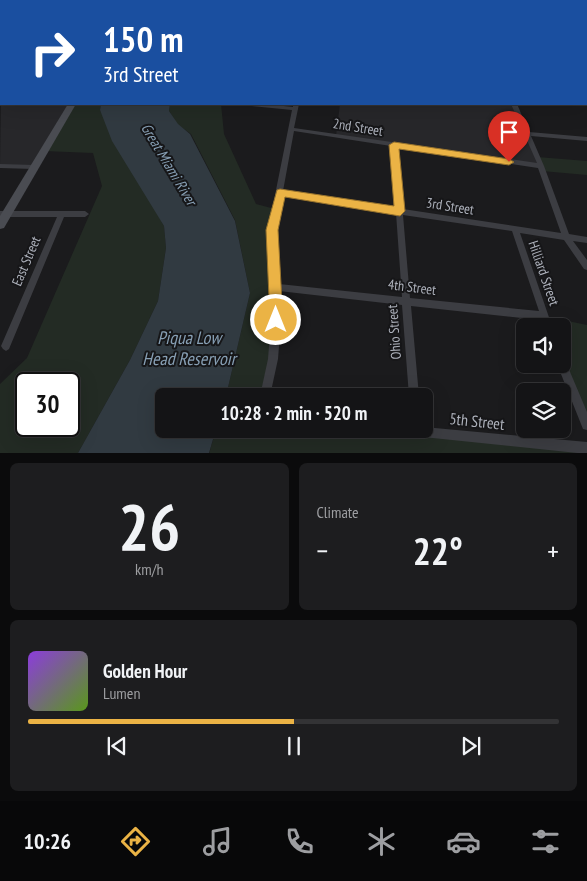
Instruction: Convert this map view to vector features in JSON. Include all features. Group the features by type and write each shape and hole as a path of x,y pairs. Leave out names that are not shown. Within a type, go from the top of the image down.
{"main road":[{"path":"0,226 3,215 71,105"}],"street":[{"path":"267,388 273,359 276,320 272,230 296,106 274,105"},
{"path":"514,105 567,238 587,267"},
{"name":"2nd Street","path":"291,129 540,166"},
{"path":"527,134 587,139"},
{"name":"Ohio Street","path":"394,145 413,388"},
{"path":"0,166 34,167"},
{"name":"3rd Street","path":"280,192 587,240"},
{"path":"3,215 85,214"},
{"name":"East Street","path":"6,346 61,215"},
{"name":"Hilliard Street","path":"515,229 544,316"},
{"name":"4th Street","path":"276,287 544,316"},
{"path":"566,373 587,424"},
{"name":"5th Street","path":"433,432 587,448"}],"shaded area":[{"path":"1,105 71,106 34,167 0,166"},
{"path":"71,105 101,105 100,110 164,226 166,248 158,301 130,360 78,453 0,453 0,384 27,358 102,186 93,153 44,151"},
{"path":"170,105 221,105 224,134 256,204 275,209 273,359 267,388 228,388 250,293 235,220 191,134 178,125 169,111"},
{"path":"340,105 514,105 541,166 336,136"},
{"path":"537,157 587,161 587,175 542,171"},
{"path":"571,322 587,325 587,424 567,373 571,373"},
{"path":"433,433 587,448 587,453 209,453 213,438 433,438"}],"water":[{"name":"Piqua Low Head Reservoir","path":"101,105 170,105 169,111 178,124 190,134 235,221 250,293 228,388 155,388 155,438 213,438 209,453 78,453 130,360 158,301 166,248 164,226 112,141 100,110"}],"route":[{"path":"276,320 272,230 280,192 400,211 394,145 509,162"}],"water label":[{"name":"Great Miami River","path":"169,164"}]}
